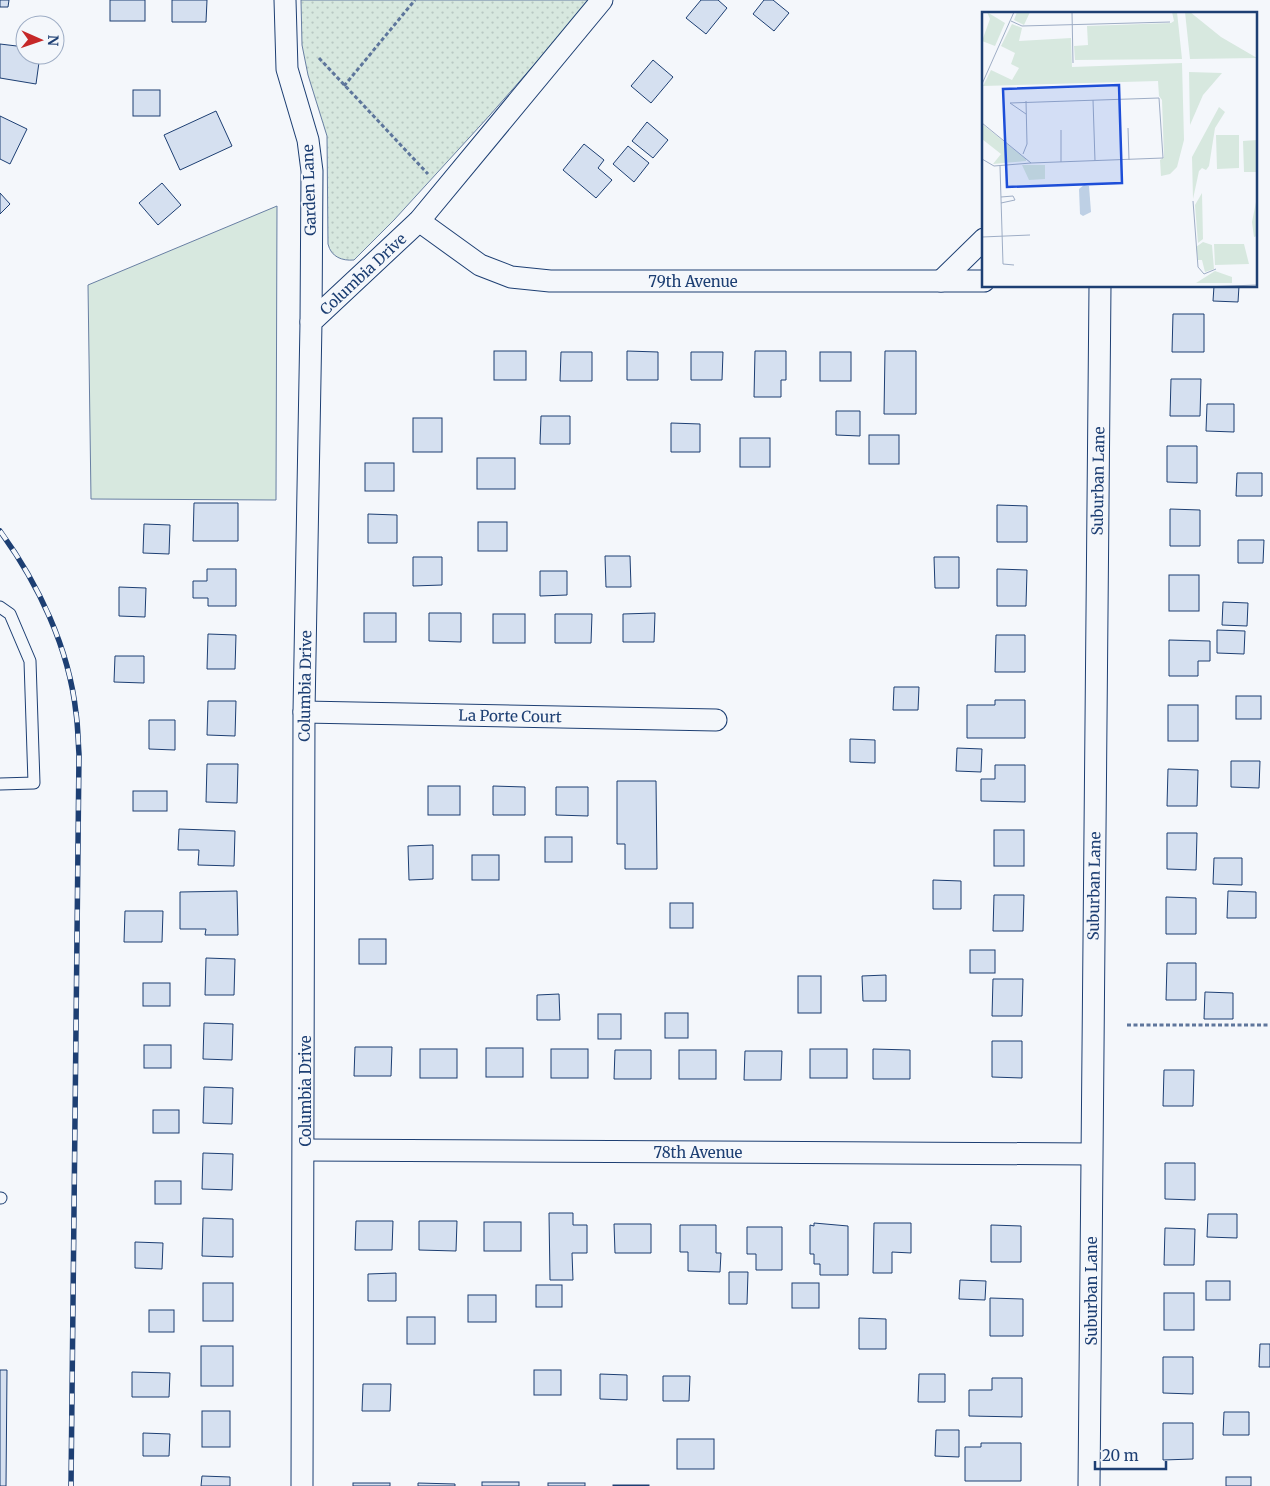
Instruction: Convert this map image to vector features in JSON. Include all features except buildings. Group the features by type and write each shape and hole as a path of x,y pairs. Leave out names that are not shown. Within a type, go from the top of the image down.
{"street":[{"name":"Garden Lane","path":"285,0 287,69 308,140 312,171 311,322"},
{"name":"Columbia Drive","path":"302,1486 305,1150 304,712 311,322 419,221 602,0"},
{"name":"79th Avenue","path":"419,221 480,266 511,278 550,281 982,282"},
{"path":"940,281 982,241"},
{"name":"Suburban Lane","path":"1089,1486 1100,288"},
{"name":"La Porte Court","path":"304,712 716,720"},
{"name":"78th Avenue","path":"305,1150 1091,1154"}],"lane":[{"path":"0,607 10,614 30,661 34,783 0,784"}],"path":[{"path":"344,86 416,0"},
{"path":"319,58 430,176"},
{"path":"1127,1025 1270,1025"}],"shaded area":[{"path":"301,0 591,0 394,220 354,260 350,260 341,259 334,255 328,244 327,136 308,75 302,45"},
{"path":"277,206 276,500 91,499 88,285"}],"railway":[{"path":"0,531 27,572 50,617 67,664 78,728 71,1486"}]}
